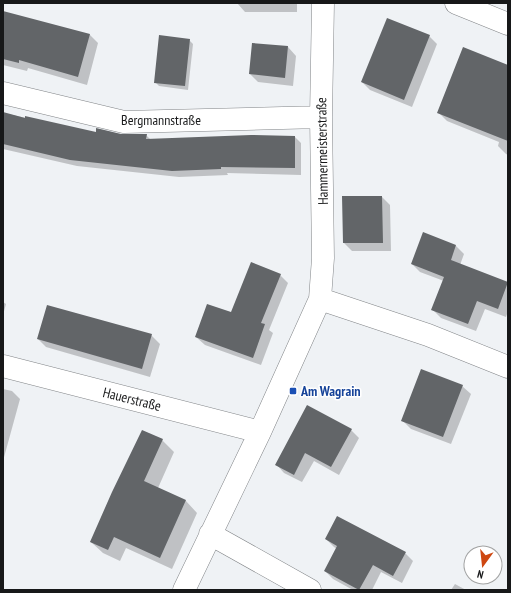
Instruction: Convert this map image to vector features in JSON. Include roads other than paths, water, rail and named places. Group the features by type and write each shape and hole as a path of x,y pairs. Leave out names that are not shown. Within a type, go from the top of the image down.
{"street":[{"name":"Hammermeisterstraße","path":"320,299 324,258 321,117 323,3"},
{"path":"456,3 508,24"},
{"name":"Bergmannstraße","path":"3,93 124,122 321,117"},
{"path":"184,590 260,432 320,299 428,335 508,367"},
{"name":"Hauerstraße","path":"3,366 260,432"},
{"path":"210,534 310,590"}],"place":[{"name":"Am Wagrain","path":"293,391"}]}
